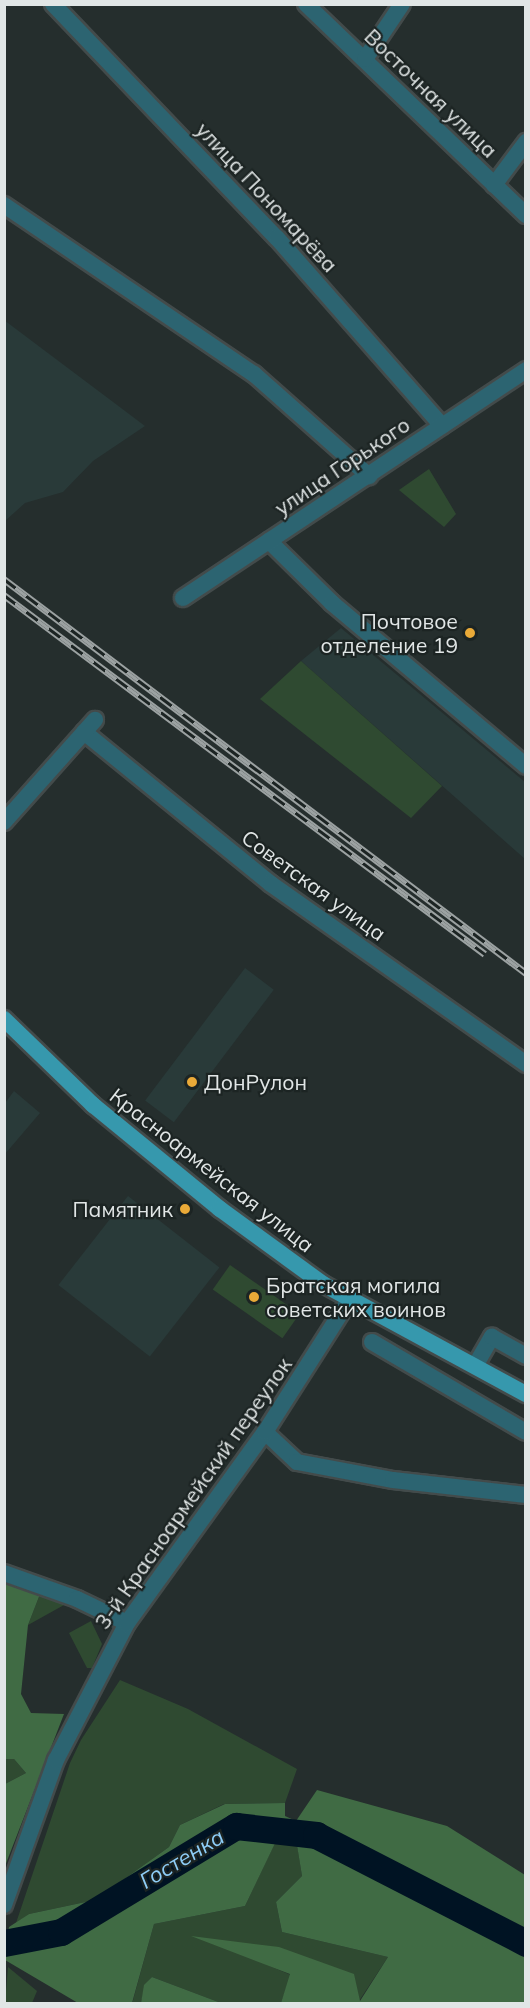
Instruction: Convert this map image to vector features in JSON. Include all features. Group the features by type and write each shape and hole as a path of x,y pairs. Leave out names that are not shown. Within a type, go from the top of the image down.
{"main road":[{"name":"Красноармейская улица","path":"4,1018 93,1105 220,1209 349,1300 525,1394"}],"street":[{"name":"улица Пономарёва","path":"53,4 277,238 442,426"},
{"name":"Восточная улица","path":"306,4 525,214"},
{"path":"365,59 402,4"},
{"path":"494,185 525,142"},
{"path":"4,205 254,374 369,476"},
{"name":"улица Горького","path":"183,598 525,370"},
{"path":"269,541 332,603 525,766"},
{"name":"Советская улица","path":"4,822 89,726 271,884 525,1064"},
{"name":"3-й Красноармейский переулок","path":"4,1905 57,1760 127,1623 265,1432 349,1300"},
{"path":"474,1366 492,1337 525,1356"},
{"path":"372,1342 525,1432"},
{"path":"265,1432 297,1462 393,1480 525,1495"},
{"path":"4,1573 77,1599 127,1623"}],"shaded area":[{"path":"4,320 145,426 93,461 63,492 25,503 5,521"},
{"path":"341,628 525,782 525,859 301,661"},
{"path":"245,968 274,990 174,1122 145,1101"},
{"path":"14,1091 40,1113 5,1154 5,1103"},
{"path":"128,1196 219,1267 150,1356 58,1285"}],"green space":[{"path":"429,469 456,514 444,527 399,490"},
{"path":"301,661 442,786 411,818 260,699"},
{"path":"230,1265 300,1314 282,1338 213,1290"},
{"path":"5,1578 42,1589 28,1625 21,1694 31,1713 64,1714 5,1866 5,1784 26,1773 14,1759 5,1759"},
{"path":"42,1589 73,1600 28,1625"},
{"path":"91,1621 102,1644 92,1668 87,1668 69,1633"},
{"path":"120,1680 188,1709 297,1769 285,1803 224,1804 180,1825 169,1847 95,1900 29,1914 16,1923 70,1763 81,1740"},
{"path":"5,1759 14,1759 26,1773 5,1784"},
{"path":"317,1790 447,1826 525,1875 525,2003 281,2003 290,1974 191,1936 279,1947 354,1974 360,2001 388,1957 282,1932 276,1902 302,1876 296,1839 278,1837 245,1906 154,1924 132,2003 78,2003 5,1960 9,1927 29,1914 95,1900 169,1847 180,1825 225,1804 285,1803 285,1816 296,1821"},
{"path":"278,1836 296,1838 302,1876 276,1902 282,1932 388,1957 359,2001 265,1964 291,1975 281,2003 221,2003 152,1977 145,1985 141,2003 132,2004 154,1924 245,1906"},
{"path":"8,1967 37,1991 32,2003 5,2003"},
{"path":"152,1977 221,2003 141,2003 144,1985"}],"waterway":[{"name":"Гостенка","path":"4,1943 61,1932 236,1826 316,1835 526,1943"}],"railway":[{"path":"4,579 526,973"},
{"path":"4,595 485,954"}],"place":[{"name":"Почтовое отделение 19","path":"470,633"},
{"name":"ДонРулон","path":"192,1082"},
{"name":"Памятник","path":"185,1209"},
{"name":"Братская могила советских воинов","path":"254,1297"}]}
